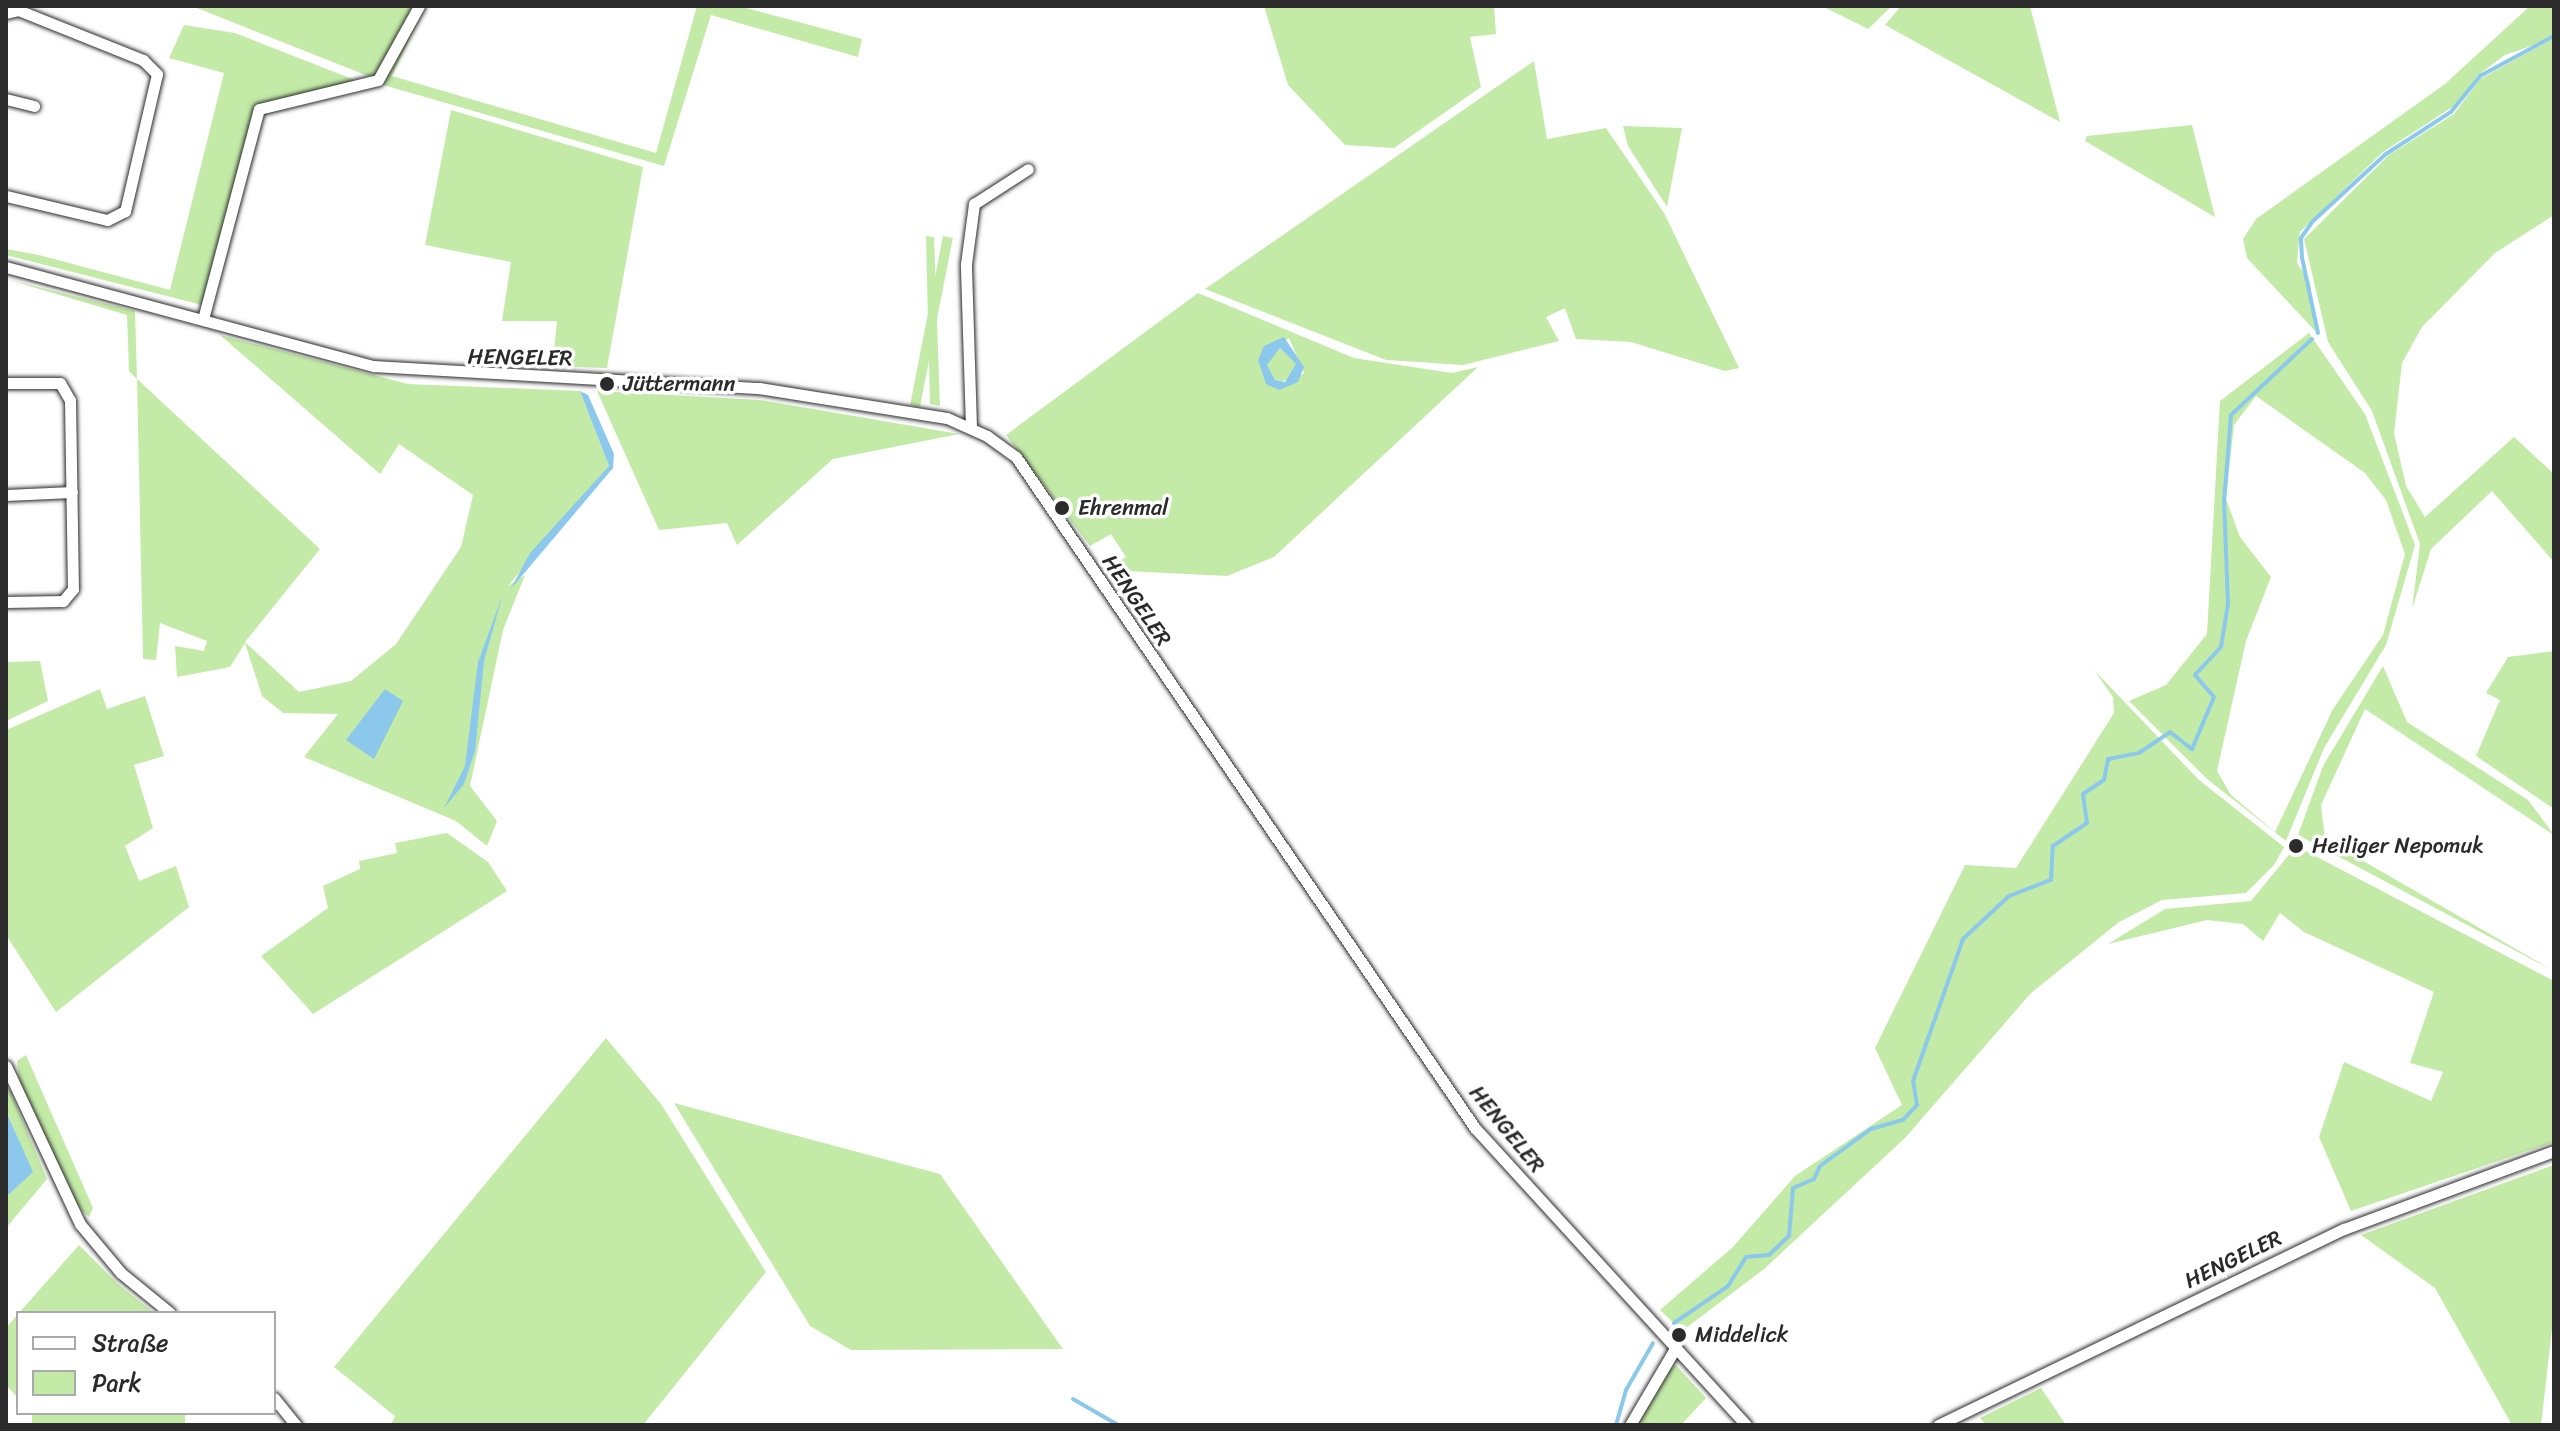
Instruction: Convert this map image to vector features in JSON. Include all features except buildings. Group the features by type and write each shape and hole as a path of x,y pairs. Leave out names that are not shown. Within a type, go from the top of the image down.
{"street":[{"path":"203,319 259,109 378,80 419,6"},
{"path":"6,13 18,10 143,60 157,74 125,211 107,220 6,196"},
{"path":"6,99 34,106"},
{"path":"971,427 966,264 974,204 1028,169"},
{"name":"HENGELER","path":"6,267 424,373 759,388 971,427 1016,457 1475,1128 1746,1425"},
{"path":"6,383 60,383 70,400 73,589 63,601 6,602"},
{"path":"6,495 72,492"},
{"path":"6,1066 80,1224 121,1273 168,1311"},
{"name":"HENGELER","path":"1938,1425 2344,1229 2554,1151"},
{"path":"1630,1425 1676,1347"},
{"path":"276,1400 296,1425"}],"green space":[{"path":"192,6 414,6 373,78"},
{"path":"697,6 739,6 862,39 858,57 711,15 664,166 380,84 423,11 392,76 656,153"},
{"path":"1264,6 1494,6 1496,34 1470,37 1481,87 1394,148 1345,145 1288,85"},
{"path":"1822,6 1892,6 1868,29"},
{"path":"1901,6 2030,6 2060,122 1885,25"},
{"path":"2530,6 2554,6 2554,33 2546,41 2505,55 2477,76 2457,104 2383,152 2300,232 2297,263 2310,282 2316,332 2247,258 2243,239 2256,219 2445,84"},
{"path":"184,25 235,33 360,82 255,106 202,305 6,255 6,249 39,255 170,290 224,73 169,58"},
{"path":"2554,38 2554,215 2495,253 2422,327 2402,363 2394,433 2406,486 2425,517 2514,437 2554,474 2554,562 2492,491 2431,549 2412,609 2420,544 2372,411 2328,342 2304,239 2389,155 2454,114 2480,79"},
{"path":"1534,61 1547,139 1606,128 1664,213 1739,368 1725,371 1631,342 1576,339 1565,308 1546,317 1559,341 1463,365 1386,360 1205,289"},
{"path":"451,110 643,167 607,368 512,365 513,356 553,359 557,321 502,321 511,262 425,245"},
{"path":"2192,125 2215,217 2085,141 2087,136"},
{"path":"1623,126 1682,128 1667,207 1628,146"},
{"path":"926,236 934,237 940,406 930,404"},
{"path":"943,236 953,238 920,407 910,405"},
{"path":"6,279 135,311 137,379 129,371 127,315"},
{"path":"1198,293 1354,358 1452,373 1478,367 1274,557 1227,576 1107,570 1126,557 1111,534 1090,546 1006,435","holes":["1289,338 1304,373 1279,390 1258,360"]},
{"path":"2309,333 2365,414 2415,545 2386,645 2324,748 2286,841 2207,779 2129,701 2166,685 2207,634 2220,401","holes":["2256,396 2365,473 2386,500 2405,554 2383,635 2333,709 2275,832 2231,795 2217,771 2246,641 2271,577 2240,537 2226,499 2234,425"]},
{"path":"220,335 408,384 580,391 609,466 508,586 525,575 503,630 470,786 497,821 487,846 456,821 304,757 338,714 283,713 262,696 245,643 230,667 177,677 175,646 204,651 207,641 160,623 156,660 143,659 137,379 320,549 245,642 299,692 351,681 396,644 461,547 473,495 399,444 380,474"},
{"path":"1281,349 1292,354 1297,365 1292,376 1281,381 1270,376 1265,365 1270,354"},
{"path":"597,391 760,400 959,434 833,459 737,545 727,523 659,530"},
{"path":"2554,651 2554,809 2476,756 2500,700 2486,693 2508,657"},
{"path":"40,661 48,701 6,721 6,662"},
{"path":"2383,666 2407,722 2528,800 2554,835 2365,709 2321,805 2325,839 2554,971 2298,835 2323,766"},
{"path":"2094,670 2199,780 2284,847 2274,865 2246,893 2162,900 2119,922 2031,993 1905,1138 1764,1269 1682,1331 1660,1310 1733,1247 1795,1176 1902,1105 1875,1048 1965,865 2016,868 2114,713 2113,697"},
{"path":"100,689 107,709 145,696 164,756 134,765 153,828 125,846 139,881 176,866 189,907 56,1012 6,935 6,730"},
{"path":"447,833 488,862 507,891 313,1014 261,956 328,908 323,886 360,869 359,861 397,853 395,843"},
{"path":"2296,846 2554,981 2554,1142 2351,1211 2319,1137 2344,1062 2431,1101 2443,1072 2410,1063 2434,992 2304,932 2280,913 2263,941 2243,924 2207,920 2108,944 2165,909 2251,901"},
{"path":"606,1038 661,1104 766,1272 643,1425 391,1425 395,1416 334,1367"},
{"path":"26,1055 93,1208 89,1217 75,1204 19,1080 17,1061"},
{"path":"6,1081 47,1179 6,1228 6,1197 32,1172 6,1110"},
{"path":"674,1103 940,1174 1063,1349 851,1350 810,1326"},
{"path":"2554,1165 2554,1312 2541,1425 2512,1425 2435,1288 2361,1235"},
{"path":"79,1245 118,1284 152,1311 21,1311"},
{"path":"16,1316 16,1396 6,1385 6,1328"},
{"path":"1676,1365 1706,1398 1681,1425 1637,1425 1658,1378"},
{"path":"2041,1388 2066,1425 1986,1425 1980,1418"},
{"path":"32,1415 185,1415 185,1425 32,1425"}],"water":[{"path":"1284,337 1304,367 1298,382 1279,390 1266,384 1258,360 1264,346","holes":["1280,348 1296,364 1285,382 1275,380 1267,365"]},
{"path":"580,391 588,395 614,454 613,468 510,590 530,553 609,466"},
{"path":"503,594 484,661 475,751 464,784 444,808 465,766 478,662"},
{"path":"385,689 403,701 374,759 346,740"},
{"path":"6,1111 33,1172 6,1197"}],"waterway":[{"path":"2318,333 2302,258 2301,238 2312,222 2386,154 2451,112 2480,76 2554,36"},
{"path":"1674,1323 1728,1286 1746,1257 1769,1255 1789,1236 1793,1188 1814,1179 1820,1166 1871,1129 1903,1120 1917,1105 1913,1081 1963,939 2009,896 2051,880 2053,846 2087,823 2083,794 2104,780 2108,759 2139,753 2170,732 2192,749 2214,697 2195,675 2221,647 2228,604 2224,502 2231,415 2312,339"},
{"path":"1616,1425 1626,1390 1653,1343"},
{"path":"1073,1399 1118,1425"}],"place":[{"name":"Jüttermann","path":"607,384"},
{"name":"Ehrenmal","path":"1062,508"},
{"name":"Heiliger Nepomuk","path":"2296,846"},
{"name":"Middelick","path":"1679,1335"}]}
